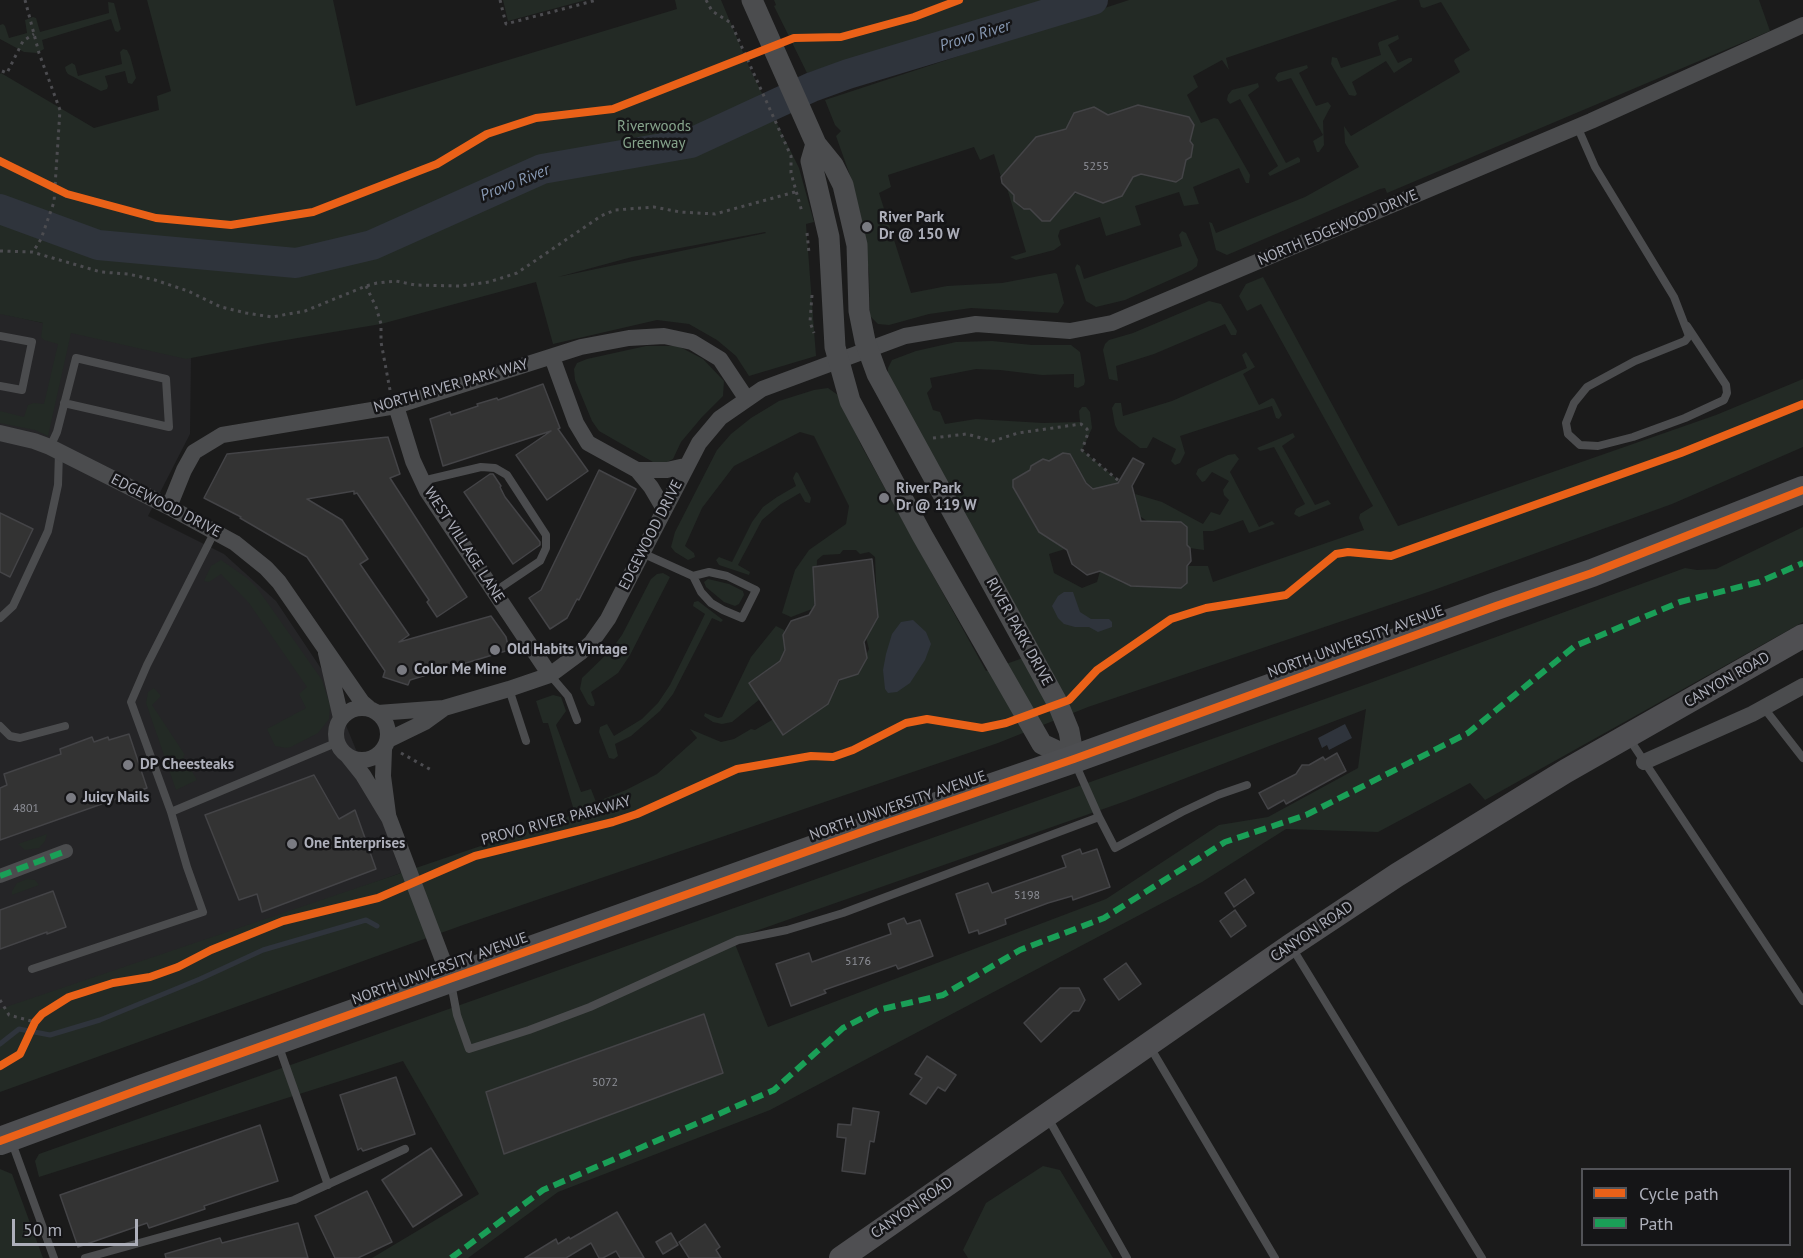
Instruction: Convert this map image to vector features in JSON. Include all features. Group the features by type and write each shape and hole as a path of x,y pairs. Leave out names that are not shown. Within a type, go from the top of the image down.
{"highway":[{"name":"NORTH UNIVERSITY AVENUE","path":"5,1139 1592,573 1803,490"}],"main road":[{"name":"CANYON ROAD","path":"841,1258 1290,946 1397,875 1492,815 1803,636"}],"street":[{"path":"752,0 816,144 833,165 843,185 851,213 857,245 859,311 850,401 873,447 1042,744 1074,759"},
{"name":"NORTH EDGEWOOD DRIVE","path":"854,356 905,336 976,324 1070,331 1112,323 1577,126 1803,26"},
{"path":"816,144 811,161 829,237 836,347 854,356"},
{"name":"NORTH RIVER PARK WAY","path":"169,507 194,452 222,435 396,406 581,347 629,338 664,336 692,342 720,359 746,398"},
{"name":"EDGEWOOD DRIVE","path":"0,433 34,441 54,449 215,531 250,554 273,575 362,702 374,710 444,708 550,675 581,652 601,631 686,466 708,430 746,398 779,382 854,356"},
{"name":"RIVER PARK DRIVE","path":"854,356 877,374 1058,704 1069,731 1074,759"},
{"path":"552,357 576,423 588,443 636,470 651,487 664,509"},
{"name":"WEST VILLAGE LANE","path":"396,406 413,461 427,491 550,675"},
{"path":"636,470 667,470 686,466"},
{"name":"EDGEWOOD DRIVE","path":"324,649 341,718"},
{"path":"1644,762 1764,708 1803,686"},
{"path":"389,818 383,776 388,730 385,720 374,710 359,708 349,711 341,718 337,727 342,749 363,775 389,818 450,979"},
{"name":"EDGEWOOD DRIVE","path":"386,745 444,708"},
{"path":"342,749 356,759 366,760 376,756 386,745"},
{"path":"0,876 66,851"}],"lane":[{"path":"1577,126 1595,167 1674,297 1687,326 1726,385 1727,393 1724,400 1685,418 1633,437 1598,446 1580,445 1568,434 1566,423 1574,403 1587,387 1635,361 1685,341 1689,336 1687,326"},
{"path":"0,336 32,342 22,390 0,386"},
{"path":"0,618 13,606 48,531 58,485 54,449 57,432 64,403 76,357 166,379 170,427 64,403"},
{"path":"422,481 481,467 495,468 507,475 546,535 546,548 540,561 494,592"},
{"path":"32,969 203,912 171,812 131,702 147,664 215,531"},
{"path":"642,553 693,576 709,572 727,576 756,590 742,618 711,603 701,592 693,576"},
{"path":"550,675 568,696 577,720"},
{"path":"509,689 526,741"},
{"path":"1764,708 1803,758"},
{"path":"0,726 10,736 20,738 65,726"},
{"path":"1628,736 1803,1001"},
{"path":"171,812 342,749"},
{"path":"1074,759 1114,848 1182,812 1247,784"},
{"path":"450,979 457,1015 469,1049 590,1007 738,940 787,930 843,913 1099,816"},
{"path":"1290,946 1482,1258"},
{"path":"277,1041 328,1185"},
{"path":"1149,1044 1275,1258"},
{"path":"1047,1114 1127,1258"},
{"path":"5,1139 54,1258"},
{"path":"85,1258 294,1200 405,1149"}],"path":[{"path":"25,0 60,110 54,202 41,240 32,252"},
{"path":"500,0 506,24 597,0"},
{"path":"706,0 712,11 730,23 790,156 795,192 803,213"},
{"path":"2,70 7,73 23,41 34,34"},
{"path":"735,62 745,57 775,51"},
{"path":"0,251 32,252 101,272 128,274 155,280 188,291 221,307 246,314 272,316 305,311 366,286 396,281 415,285 460,286 489,282 517,273 601,216 615,210 654,207 680,212 714,213 795,192"},
{"path":"806,224 810,254"},
{"path":"366,286 381,324 381,342 389,389 396,406"},
{"path":"812,294 810,322 816,339"},
{"path":"933,438 966,434 993,441 1018,433 1081,424 1088,433 1082,450 1119,481"},
{"path":"402,753 433,771"},
{"path":"0,1000 9,1015 35,1022"},
{"path":"32,1030 42,1014"}],"shaded area":[{"path":"0,313 191,358 190,434 148,516 224,554 276,601 326,676 363,767 401,873 0,1017"},
{"path":"1064,592 1073,592 1080,612 1091,619 1109,619 1112,627 1098,632 1089,627 1064,624 1052,606 1058,596"},
{"path":"913,620 926,632 931,644 925,660 910,683 897,692 888,693 885,689 883,670 892,634 901,622"},
{"path":"1345,724 1352,738 1329,750 1327,745 1322,748 1318,738"}],"green space":[{"name":"Riverwoods Greenway","path":"147,0 333,0 356,106 677,9 675,0 721,0 750,69 799,168 814,222 806,224 816,356 749,376 736,356 717,340 689,324 657,320 553,344 536,282 381,324 186,359 71,333 48,436 35,430 0,423 0,411 24,417 28,405 44,404 58,344 41,337 43,323 0,314 0,74 94,128 159,110 157,96 171,91","holes":["766,233 558,277 632,257"]},
{"path":"503,0 586,0 508,21"},
{"path":"774,0 1046,0 807,73 774,6 776,5"},
{"path":"1129,0 1398,0 1226,58 1229,70 1222,60 1193,76 1198,87 1187,95 1201,123 1214,118 1218,119 1250,175 1249,183 1246,183 1239,168 1193,187 1199,204 1184,206 1179,192 1135,206 1141,225 1106,236 1100,217 1060,230 1058,236 1061,245 1054,250 1016,260 1010,257 1026,252 1007,188 1014,195 1014,201 1023,209 1030,209 1042,221 1073,194 1087,191 1103,202 1122,196 1129,184 1127,178 1141,174 1176,182 1186,160 1191,157 1193,145 1190,141 1193,125 1189,117 1138,105 1108,115 1094,107 1074,113 1066,129 1036,137 1001,177 994,154 980,160 974,147 888,175 891,187 879,193 911,293 947,286 1002,283 1055,273 1064,303 1058,313 971,308 929,314 889,325 878,324 870,316 869,273 863,227 852,181 836,136 841,131 835,125 825,100"},
{"path":"1419,0 1759,0 1770,31 1387,193 1385,188 1380,189 1227,255 1216,250 1209,222 1212,223 1216,233 1305,197 1359,167 1345,143 1344,126 1351,136 1460,72 1454,61 1470,50 1441,2 1424,8 1421,7"},
{"path":"108,2 114,3 121,29 118,32 115,31 111,19 42,40 44,49 37,53 24,52 0,39 0,25 5,26 9,38 27,33 25,20 33,17 36,18 40,32 109,13"},
{"path":"1398,35 1399,39 1388,45 1398,63 1409,58 1412,58 1412,61 1394,73 1386,61 1352,82 1357,94 1349,95 1331,64 1332,57 1337,58 1341,68 1381,55 1379,42"},
{"path":"123,49 127,50 130,56 136,78 132,84 128,83 125,71 105,76 108,86 107,89 101,91 66,71 65,67 72,63 75,65 78,76 122,64 120,52"},
{"path":"1307,65 1308,68 1299,73 1316,106 1328,102 1331,106 1323,121 1324,145 1319,152 1313,141 1323,135 1291,78 1278,82 1275,78 1278,73"},
{"path":"1258,83 1259,87 1248,95 1286,163 1298,157 1300,159 1300,162 1270,176 1268,173 1278,166 1240,99 1230,104 1227,100 1232,90"},
{"path":"1182,231 1186,233 1198,260 1197,266 1192,270 1125,300 1096,307 1086,301 1075,268 1077,264 1080,266 1084,279 1182,246 1179,235"},
{"path":"1263,277 1398,526 1716,415 1803,379 1803,447 1672,504 1431,591 1088,707 998,743 463,925 0,1092 0,1009 575,814 548,723 543,723 536,701 553,695 561,697 566,711 556,725 581,792 591,789 596,802 657,774 697,738 690,729 721,742 734,739 751,729 755,730 777,717 789,727 829,702 844,673 860,667 869,649 865,634 877,608 875,557 869,552 860,554 856,550 843,550 840,554 823,555 817,560 815,604 812,609 791,617 782,613 795,570 809,550 846,524 849,506 814,436 800,432 734,466 702,508 685,546 694,553 695,557 688,560 671,547 675,532 717,450 731,434 751,418 779,401 828,388 838,395 861,445 986,671 1040,652 888,376 888,368 892,360 916,351 956,342 992,341 1032,345 1071,345 1080,352 1085,381 1084,385 1078,388 1074,387 1074,374 1042,375 976,369 930,378 932,387 927,393 933,410 940,412 945,424 976,419 1043,423 1080,422 1079,411 1082,407 1086,407 1090,412 1092,428 1082,450 1119,481 1118,483 1103,487 1099,493 1075,473 1078,467 1070,454 1063,453 1049,461 1043,459 1013,480 1013,486 1020,500 1026,501 1024,507 1039,532 1047,538 1053,536 1054,542 1065,549 1049,554 1054,573 1082,588 1097,582 1100,571 1112,577 1118,575 1120,582 1131,586 1181,588 1187,582 1187,566 1208,566 1213,582 1364,530 1359,518 1360,514 1373,506 1261,304 1247,311 1239,296 1246,284"},
{"path":"1209,301 1221,304 1237,331 1236,335 1231,335 1225,324 1154,354 1116,366 1118,381 1109,379 1103,350 1109,340 1133,333"},
{"path":"646,346 678,346 703,359 724,381 723,396 681,442 673,459 667,462 653,462 599,431 592,421 575,380 574,369 577,363"},
{"path":"1246,352 1255,367 1243,374 1259,405 1274,399 1282,415 1279,419 1276,418 1272,406 1180,436 1185,453 1180,463 1175,465 1171,461 1176,449 1153,437 1147,448 1140,448 1118,431 1112,408 1115,403 1121,403 1123,416 1172,401 1247,368 1242,355"},
{"path":"1293,433 1295,437 1282,446 1315,505 1328,500 1331,504 1299,517 1294,514 1296,509 1305,504 1274,447 1260,451 1257,448"},
{"path":"1235,454 1239,459 1230,472 1259,527 1272,521 1275,524 1249,533 1243,520 1213,531 1203,531 1204,550 1190,548 1187,545 1187,527 1181,522 1166,521 1163,526 1158,521 1147,521 1135,513 1138,508 1135,494 1162,502 1203,524 1211,512 1220,515 1229,500 1223,490 1229,481 1212,472 1202,482 1196,474 1198,469"},
{"path":"796,472 811,498 810,503 805,502 800,493 781,504 762,520 738,565 750,572 749,575 719,565 716,560 719,557 732,562 752,522 763,507 796,486 793,478"},
{"path":"1803,527 1803,622 1485,800 1470,783 1378,832 1286,829 1202,882 770,1110 558,1192 468,1258 372,1258 479,1194 403,1061 39,1177 35,1161 39,1154 1370,683 1685,568 1716,569","holes":["1366,709 1358,768 1268,817 1219,825 1106,899 768,1027 733,939 1126,801"]},
{"path":"221,560 257,588 322,680 330,705 329,719 318,733 291,747 275,746 267,729 306,708 299,694 307,687 249,603 221,574 209,582 204,581 211,566"},
{"path":"663,573 670,577 630,655 618,673 591,692 595,703 591,706 580,689 582,678 611,650 622,635 651,579"},
{"path":"708,579 729,584 743,591 744,595 739,604 735,606 724,602 706,587 704,582"},
{"path":"698,601 723,620 721,622 712,618 673,694 660,711 631,736 615,744 618,756 614,759 609,758 599,732 600,727 607,724 614,736 642,719 658,703 670,685 705,614 693,606 694,602"},
{"path":"776,626 784,630 785,650 780,661 749,683 760,699 732,722 722,724 713,722 704,716 705,713 718,718 722,717 751,657"},
{"path":"154,688 161,696 152,705 185,755 183,756 197,780 176,790 146,703 148,692"},
{"path":"47,834 39,848 25,850 18,844"},
{"path":"27,879 35,880 39,885 12,895 17,883"},
{"path":"1043,1166 1060,1170 1113,1258 968,1258 963,1250 986,1203"},
{"path":"0,1169 12,1174 43,1258 0,1258"}],"building":[{"path":"1138,105 1189,117 1194,125 1190,141 1193,145 1191,157 1186,160 1182,178 1176,182 1141,174 1133,177 1122,196 1103,203 1075,192 1050,221 1042,221 1030,209 1024,209 1014,201 1014,195 1002,183 1001,177 1036,137 1066,129 1074,113 1094,107 1108,115"},
{"path":"543,384 560,428 558,429 588,471 547,500 516,455 551,431 443,466 430,419 450,412 451,415 478,406 477,404 497,398 498,400"},
{"path":"388,437 400,474 390,478 467,597 437,617 427,602 429,600 357,493 354,494 354,491 307,499 342,520 368,559 360,564 409,635 399,642 491,616 506,637 509,650 410,680 408,685 383,677 385,671 307,557 241,517 204,498 227,454"},
{"path":"1063,453 1070,454 1086,483 1093,489 1118,483 1133,458 1144,464 1132,486 1141,521 1181,522 1187,527 1187,545 1190,548 1191,561 1187,566 1187,583 1181,588 1131,586 1100,571 1087,575 1072,564 1067,550 1039,532 1013,487 1013,480 1043,459 1049,461"},
{"path":"599,470 636,489 579,600 577,599 567,618 550,629 529,598 541,590"},
{"path":"493,474 505,497 540,542 540,545 513,564 464,492"},
{"path":"0,513 33,529 10,577 0,572"},
{"path":"872,559 878,617 864,642 867,658 858,674 839,680 828,704 783,735 749,683 780,661 785,650 783,635 791,621 809,615 815,605 813,567"},
{"path":"129,734 147,788 0,840 0,788 7,785 4,774 61,754 60,749 92,737 94,742"},
{"path":"1337,753 1346,771 1286,804 1284,800 1268,809 1259,793 1296,774 1302,765 1309,765 1323,757 1325,760"},
{"name":"One Enterprises","path":"314,775 339,819 355,810 376,869 262,912 257,894 239,900 205,815"},
{"path":"1080,849 1082,854 1097,849 1110,887 1073,900 1072,896 1048,903 1005,919 1006,924 979,934 978,930 969,933 956,894 988,883 992,893 1066,867 1062,856"},
{"path":"1245,879 1254,893 1234,907 1225,893"},
{"path":"53,891 66,927 0,949 0,910"},
{"path":"1235,910 1246,926 1231,937 1220,921"},
{"path":"904,918 907,924 920,920 933,956 898,969 896,965 824,990 826,993 791,1006 776,964 809,953 812,962 891,934 888,924"},
{"path":"1126,963 1141,984 1119,1000 1104,979"},
{"path":"1060,988 1079,988 1085,1000 1079,1011 1073,1011 1041,1042 1024,1023"},
{"path":"704,1014 723,1073 504,1154 486,1092"},
{"path":"927,1056 956,1075 945,1091 938,1087 926,1104 910,1094 922,1078 915,1074"},
{"path":"396,1077 415,1134 363,1151 361,1148 358,1150 340,1095"},
{"path":"853,1108 879,1112 874,1142 870,1141 865,1174 842,1171 846,1138 837,1137 838,1124 851,1125"},
{"path":"260,1125 278,1181 204,1206 205,1209 149,1228 147,1223 78,1247 60,1195"},
{"path":"431,1148 462,1195 413,1227 382,1180"},
{"path":"367,1191 392,1242 358,1258 335,1258 315,1216"},
{"path":"617,1212 644,1258 620,1258 616,1251 599,1258 591,1243 566,1258 525,1258 556,1239 558,1244 569,1237 570,1239"},
{"path":"298,1223 308,1258 166,1258 165,1254 220,1238 222,1243"},
{"path":"705,1224 720,1247 716,1250 721,1258 689,1258 679,1242"},
{"path":"671,1233 678,1245 663,1254 656,1242"}],"waterway":[{"name":"Provo River","path":"0,209 98,245 296,263 372,245 542,169 691,143 812,87 848,74 1093,0"},
{"path":"0,1044 19,1029 50,1035 100,1020 263,950 366,920 377,926"}],"marked path":[{"path":"451,1258 543,1190 774,1090 843,1028 878,1010 943,995 1020,950 1104,918 1225,842 1306,815 1468,733 1575,646 1680,602 1759,582 1803,563"},
{"path":"0,876 66,851"}],"cycle path":[{"path":"0,161 67,194 156,218 231,225 313,212 437,164 487,134 536,118 613,109 794,38 841,37 914,17 959,0"},
{"name":"PROVO RIVER PARKWAY","path":"0,1066 20,1054 35,1022 42,1014 69,997 113,983 150,977 283,921 378,898 475,856 637,814 737,769 811,756 833,757 853,750 906,723 927,719 982,728 1006,723 1069,700 1097,670 1171,619 1206,608 1286,595 1336,554 1348,552 1391,556 1681,453 1803,404"},
{"path":"0,1141 1592,573 1803,490"}],"place":[{"name":"River Park Dr @ 150 W","path":"867,227"},
{"name":"River Park Dr @ 119 W","path":"884,498"},
{"name":"Old Habits Vintage","path":"495,650"},
{"name":"Color Me Mine","path":"402,670"},
{"name":"DP Cheesteaks","path":"128,765"},
{"name":"Juicy Nails","path":"71,798"},
{"name":"One Enterprises","path":"292,844"}]}
